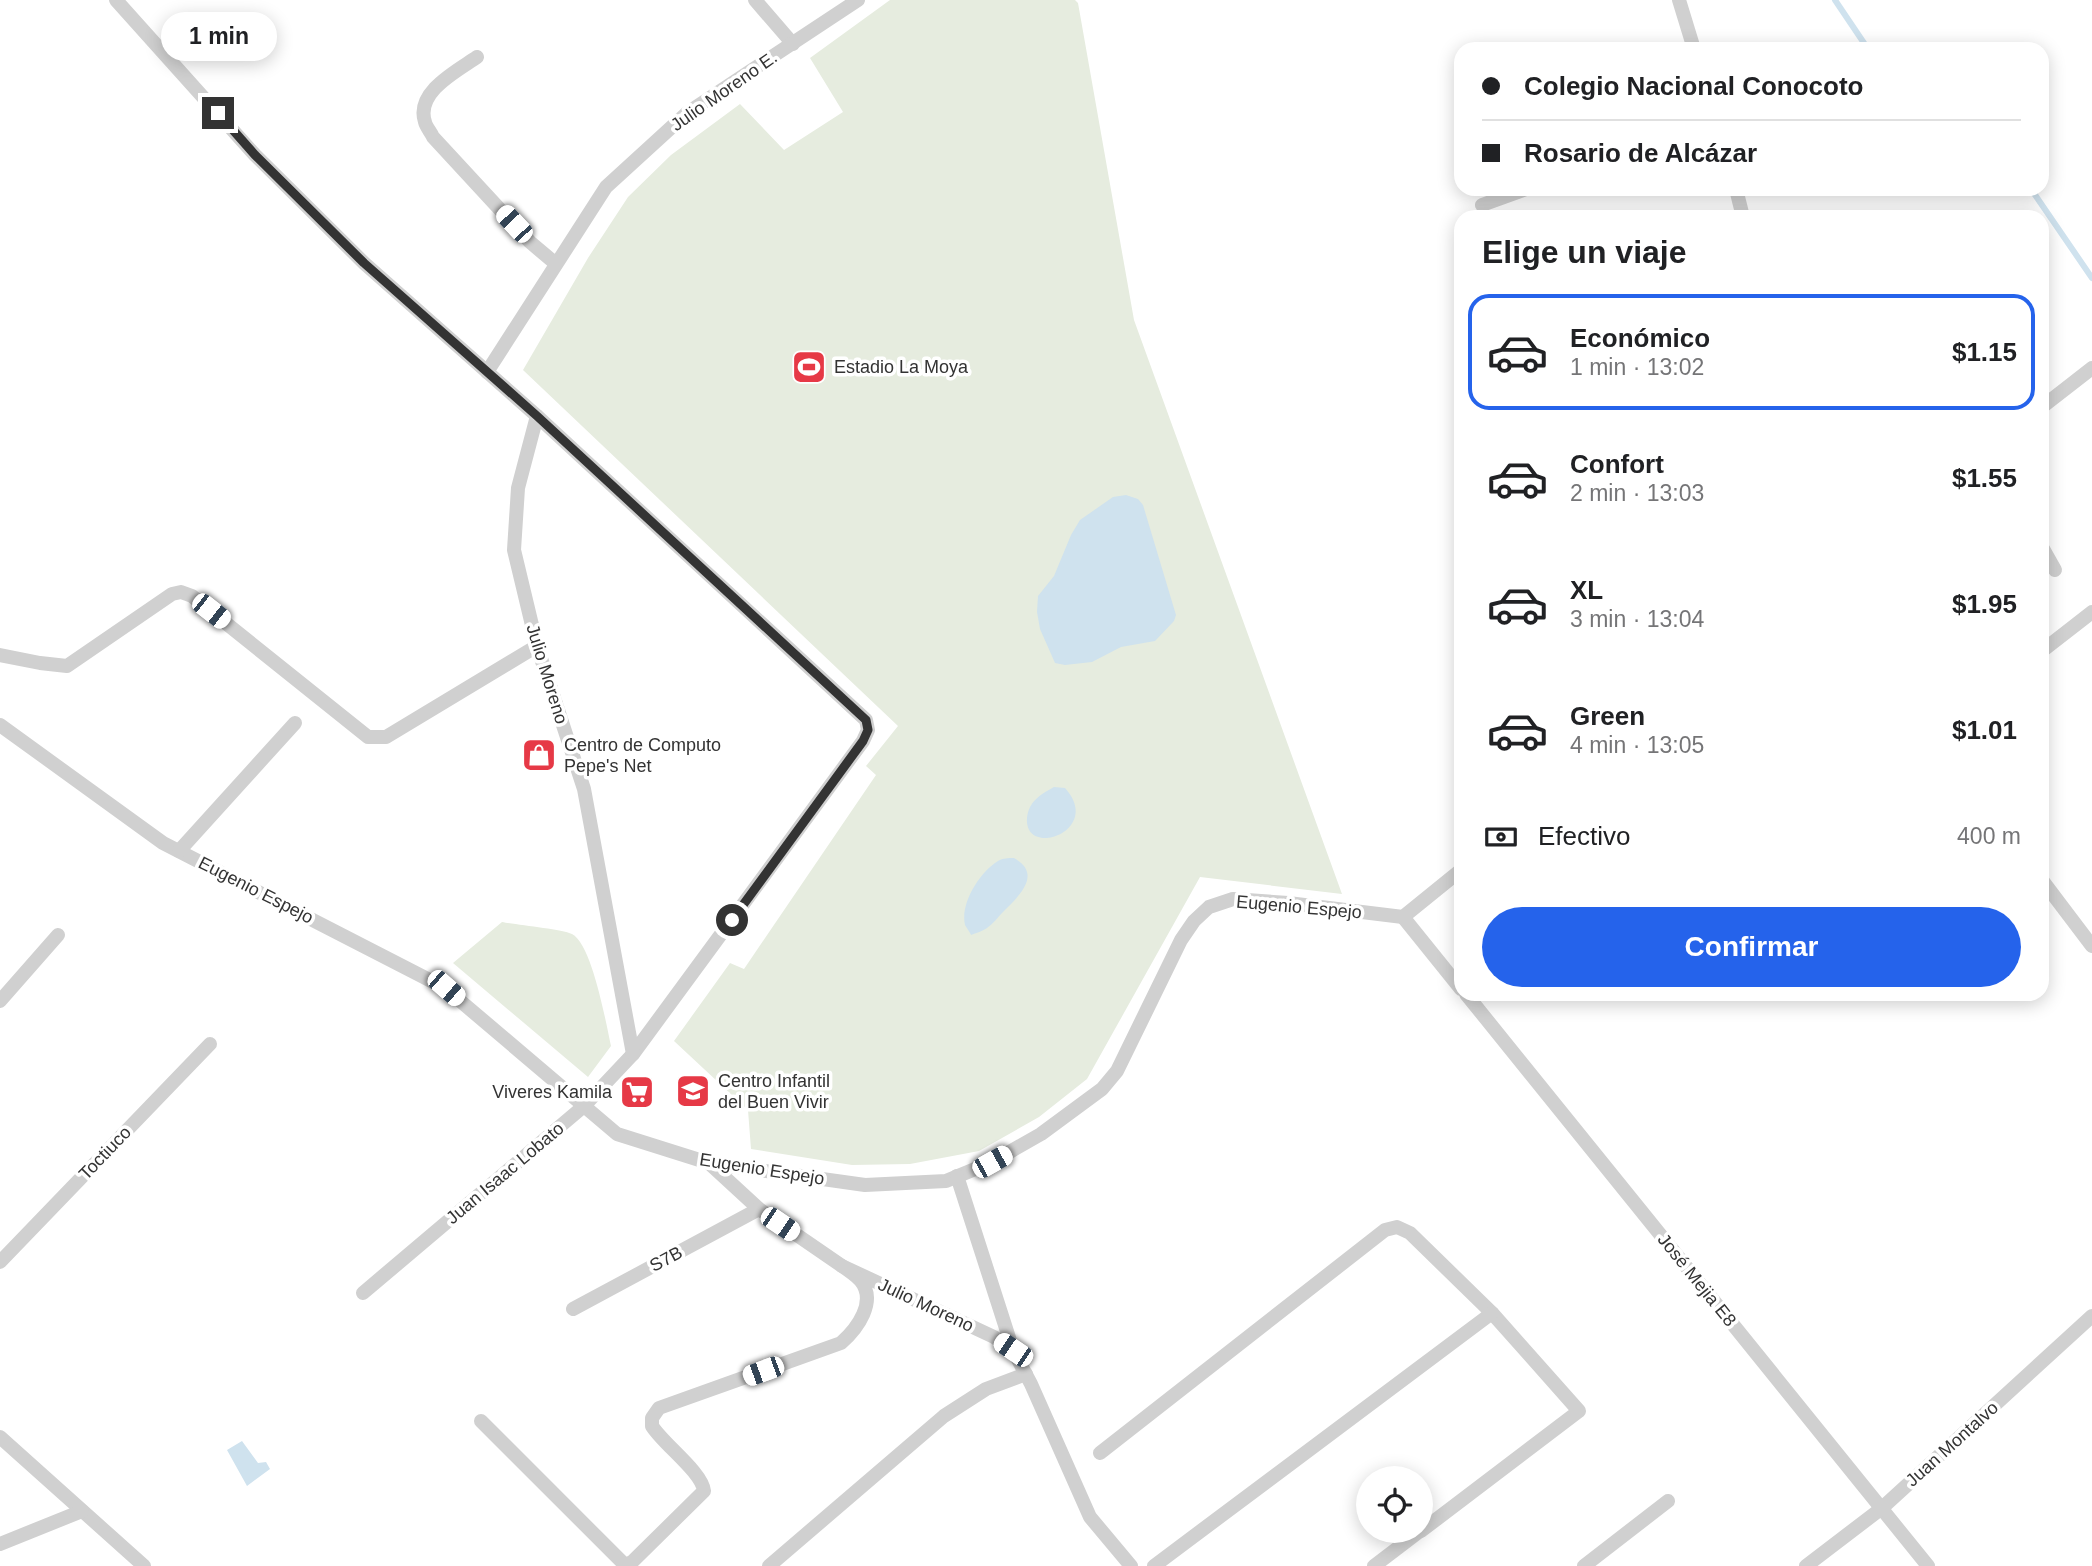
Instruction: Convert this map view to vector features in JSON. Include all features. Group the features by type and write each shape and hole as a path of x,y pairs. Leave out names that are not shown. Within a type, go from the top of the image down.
{"street":[{"path":"116,0 255,155 364,263 537,416"},
{"path":"755,0 793,44"},
{"name":"Julio Moreno E.","path":"487,372 606,187 687,113 858,0"},
{"path":"1679,0 1692,42"},
{"path":"477,57 447,77 433,91 424,104 424,121 433,136 530,242 556,264"},
{"path":"1482,205 1507,196"},
{"path":"2049,402 2092,368"},
{"name":"Julio Moreno","path":"537,416 518,488 514,550 537,646 584,789 633,1054"},
{"name":"Juan Isaac Lobato","path":"363,1293 584,1106 633,1054 863,741 868,730 866,720 537,416"},
{"path":"2049,559 2055,570"},
{"path":"0,655 67,666 172,593 181,592 191,596 368,737 378,738 386,737 537,646"},
{"path":"2049,646 2092,612"},
{"path":"179,851 295,723"},
{"name":"Eugenio Espejo","path":"0,725 163,843 446,988 617,1134 709,1163 866,1185 946,1181 992,1162 1041,1134 1102,1089 1117,1071 1181,940 1194,921 1209,908 1234,900 1288,903 1403,917"},
{"path":"1454,876 1403,917 1454,980"},
{"path":"2049,889 2092,946"},
{"path":"0,1001 58,935"},
{"name":"José Mejia E8","path":"1472,1001 1928,1566"},
{"name":"Toctiuco","path":"0,1262 210,1044"},
{"name":"Julio Moreno","path":"709,1163 759,1209 842,1266 993,1337 1013,1350"},
{"path":"957,1176 1013,1350 1090,1517 1131,1566"},
{"name":"S7B","path":"573,1309 759,1209"},
{"path":"1100,1453 1385,1230 1397,1227 1410,1233 1492,1314 1579,1411 1433,1522"},
{"path":"481,1421 625,1564 632,1562 704,1491 696,1476 657,1434 652,1426 655,1413 659,1408 841,1343 852,1334 867,1305 866,1292 861,1282 842,1266"},
{"path":"1154,1566 1492,1314"},
{"name":"Juan Montalvo","path":"1806,1566 1882,1508 2092,1316"},
{"path":"769,1566 944,1416 986,1389 1026,1374"},
{"path":"0,1437 144,1566"},
{"path":"1584,1566 1668,1501"},
{"path":"0,1544 82,1511"},
{"path":"1374,1566 1405,1543"}],"shaded area":[{"path":"890,0 1075,0 1078,3 1134,320 1342,894 1200,877 1087,1079 1039,1117 979,1151 910,1164 852,1165 751,1149 748,1110 674,1041 730,963 744,969 876,775 866,766 898,726 523,370 588,258 628,197 671,155 740,104 784,150 843,112 810,58"},
{"path":"502,922 572,934 586,952 597,985 611,1046 588,1077 453,963"}],"water":[{"path":"1126,495 1138,499 1143,505 1176,615 1174,621 1155,641 1121,647 1092,662 1065,665 1055,663 1040,629 1038,596 1054,576 1080,520 1113,497"},
{"path":"1054,787 1065,788 1074,803 1075,817 1069,827 1060,834 1048,838 1037,837 1029,830 1028,812 1036,799"},
{"path":"1014,858 1023,864 1027,871 1025,885 1016,899 991,925 971,935 965,925 964,916 968,898 978,880 998,861"},
{"path":"242,1441 258,1463 266,1462 270,1469 247,1486 227,1450"}],"waterway":[{"path":"1835,0 1863,42"},
{"path":"2036,196 2045,210"},
{"path":"2049,215 2092,278"}],"place":[{"name":"Estadio La Moya","path":"809,367"},
{"name":"Centro de Computo Pepe's Net","path":"539,755"},
{"name":"Centro Infantil del Buen Vivir","path":"693,1091"},
{"name":"Viveres Kamila","path":"637,1092"}],"route":[{"path":"218,113 255,155 364,263 537,416 866,720 868,730 863,741 732,920"}]}
